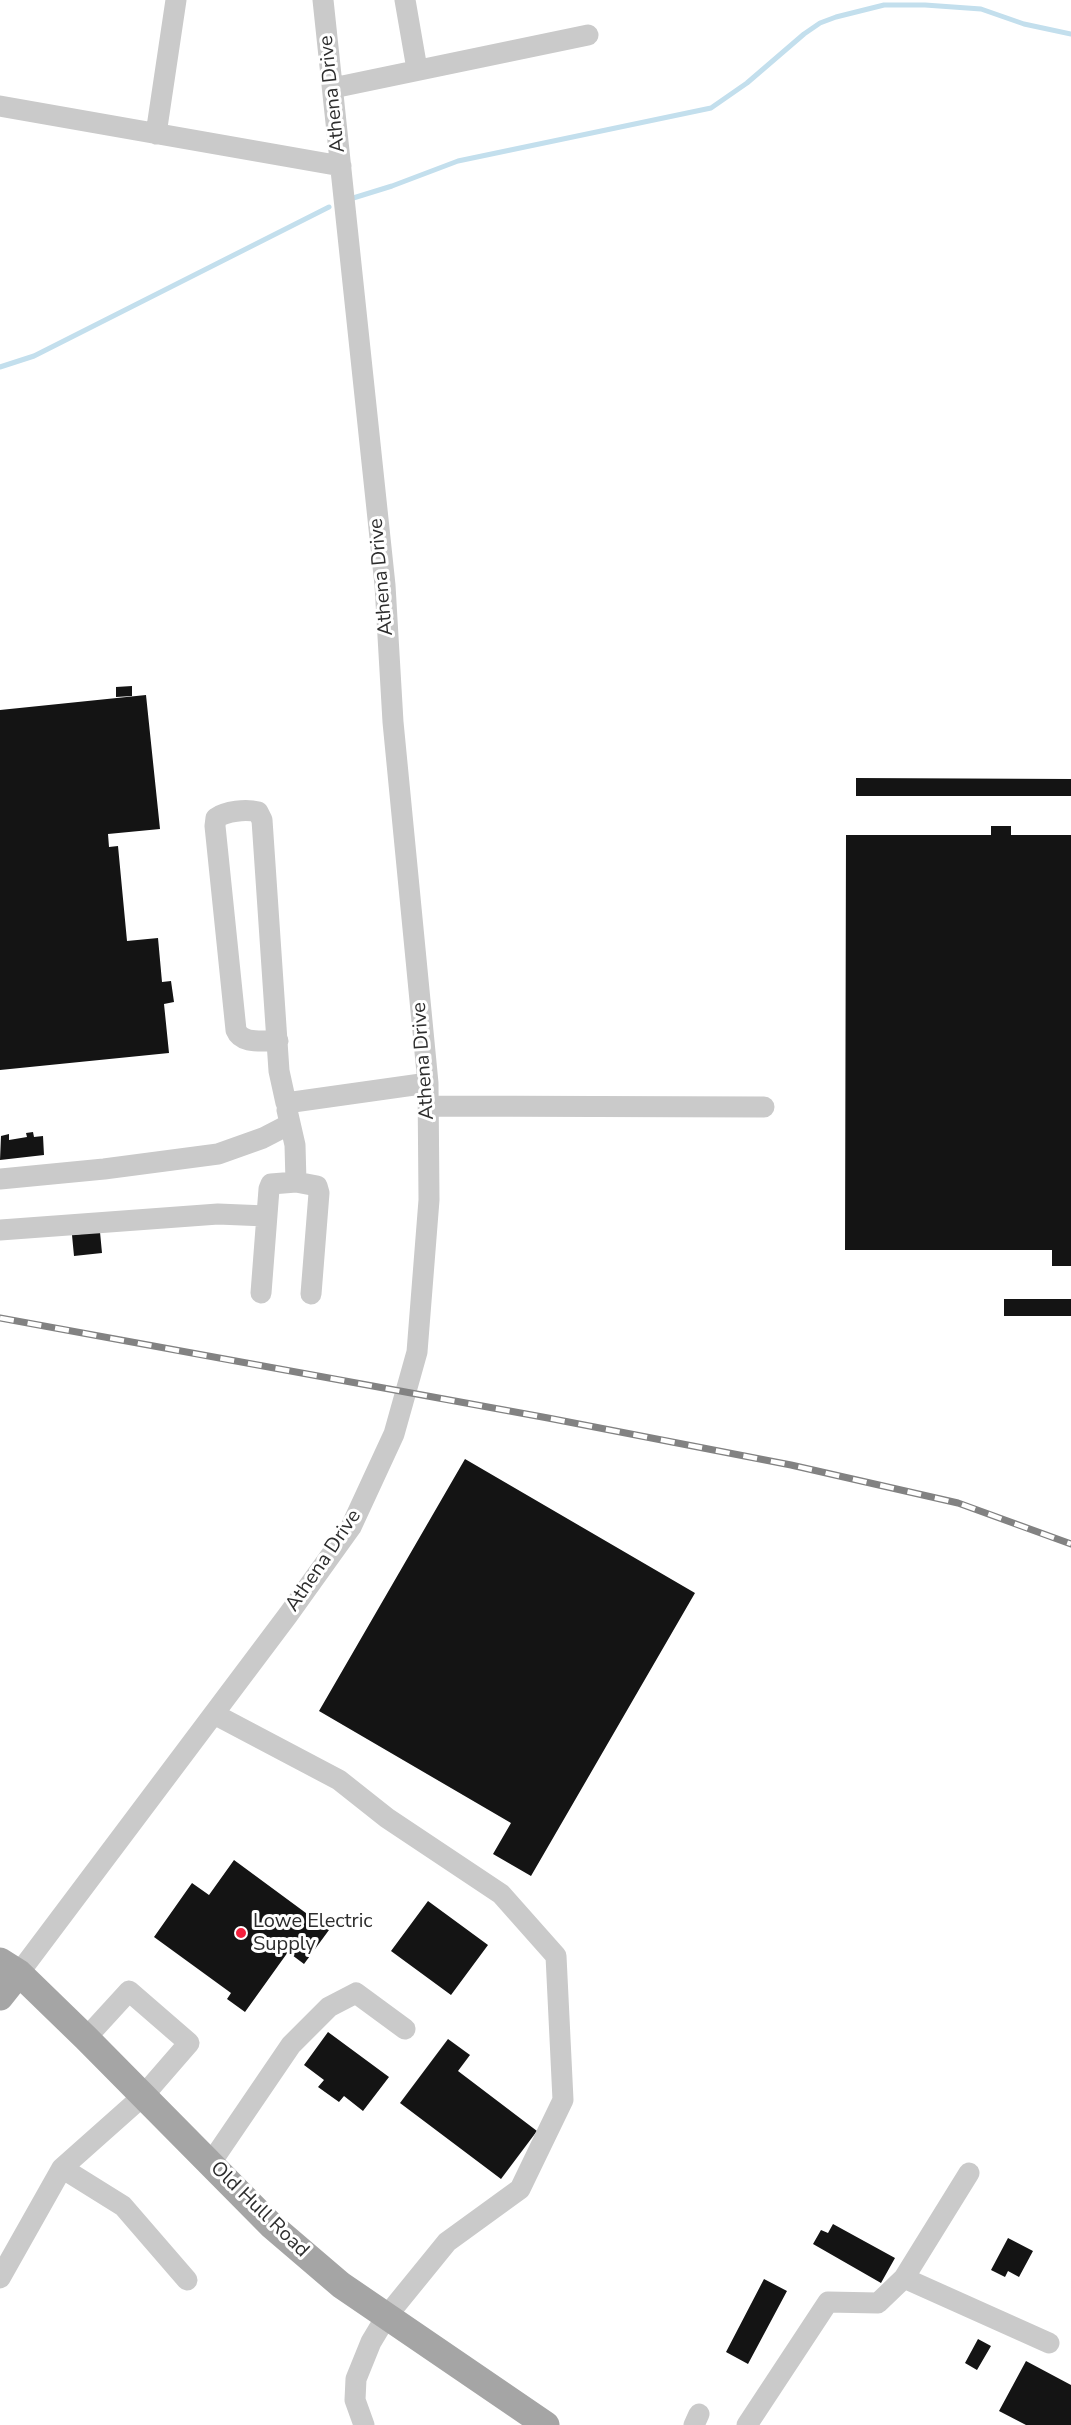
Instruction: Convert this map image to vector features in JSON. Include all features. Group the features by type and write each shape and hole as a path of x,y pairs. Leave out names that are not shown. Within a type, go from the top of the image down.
{"main road":[{"name":"Athena Drive","path":"0,1997 9,1967"},
{"name":"Old Hull Road","path":"9,1967 86,2038 272,2226 340,2285 546,2425"}],"street":[{"path":"156,134 176,0"},
{"name":"Athena Drive","path":"9,1967 213,1713 351,1527 394,1434 417,1352 429,1200 428,1083 393,722 385,585 323,0"},
{"path":"405,0 417,69"},
{"path":"333,88 588,35"},
{"path":"0,106 340,166"},
{"path":"278,1041 244,1040 236,1030 215,826 216,818 222,814 253,810 258,812 262,820 278,1041 279,1071 295,1146 296,1182"},
{"path":"0,1179 218,1155 263,1138 288,1114 428,1083"},
{"path":"428,1106 764,1107"},
{"path":"261,1293 269,1189 271,1184 296,1182 317,1186 319,1193 311,1294"},
{"path":"0,1230 218,1214 266,1216"},
{"path":"213,1713 339,1780 387,1818 501,1894 556,1956 564,2100 520,2189 447,2242 386,2317 371,2342 356,2379 355,2400 364,2425"},
{"path":"0,2278 62,2168 143,2096 189,2043 129,1991 86,2038"},
{"path":"210,2164 291,2045 329,2007 356,1992 405,2029"},
{"path":"62,2168 123,2206 187,2280"},
{"path":"747,2425 828,2302 878,2303 904,2278 969,2173"},
{"path":"904,2278 1049,2343"}],"building":[{"path":"132,686 132,696 116,697 116,687"},
{"path":"146,695 160,829 108,834 109,847 118,846 127,941 158,938 162,982 171,981 174,1002 164,1004 169,1053 0,1070 0,710"},
{"path":"856,778 1071,779 1071,796 856,796"},
{"path":"991,826 1011,826 1011,835 1071,835 1071,1266 1052,1266 1052,1250 845,1250 846,835 991,835"},
{"path":"33,1132 34,1137 43,1136 44,1155 0,1160 1,1136 9,1134 9,1140 27,1137 26,1133"},
{"path":"100,1232 102,1253 74,1256 72,1235"},
{"path":"1004,1299 1071,1299 1071,1316 1004,1316"},
{"path":"465,1459 695,1593 531,1876 493,1854 511,1823 319,1711"},
{"name":"Lowe Electric Supply","path":"234,1860 329,1930 304,1964 288,1952 245,2012 227,1999 231,1993 154,1937 192,1883 209,1895"},
{"path":"428,1901 488,1945 451,1995 391,1951"},
{"path":"328,2032 389,2077 363,2111 344,2096 339,2102 318,2087 324,2080 304,2065"},
{"path":"448,2039 470,2055 458,2071 537,2131 501,2179 400,2103"},
{"path":"833,2224 895,2258 881,2283 813,2244 821,2230 828,2233"},
{"path":"1008,2238 1033,2251 1019,2277 1008,2271 1005,2277 991,2270"},
{"path":"764,2279 787,2291 748,2364 726,2352"},
{"path":"978,2339 991,2346 977,2370 965,2363"},
{"path":"1026,2361 1071,2385 1071,2425 1026,2425 999,2411"}],"waterway":[{"path":"350,199 458,161 711,108 747,83 820,23 884,5 981,9 1024,24 1071,34"},
{"path":"0,367 34,356 329,207"}],"railway":[{"path":"0,1318 548,1418 791,1465 958,1503 1071,1544"}],"place":[{"name":"Lowe Electric Supply","path":"241,1933"}]}
